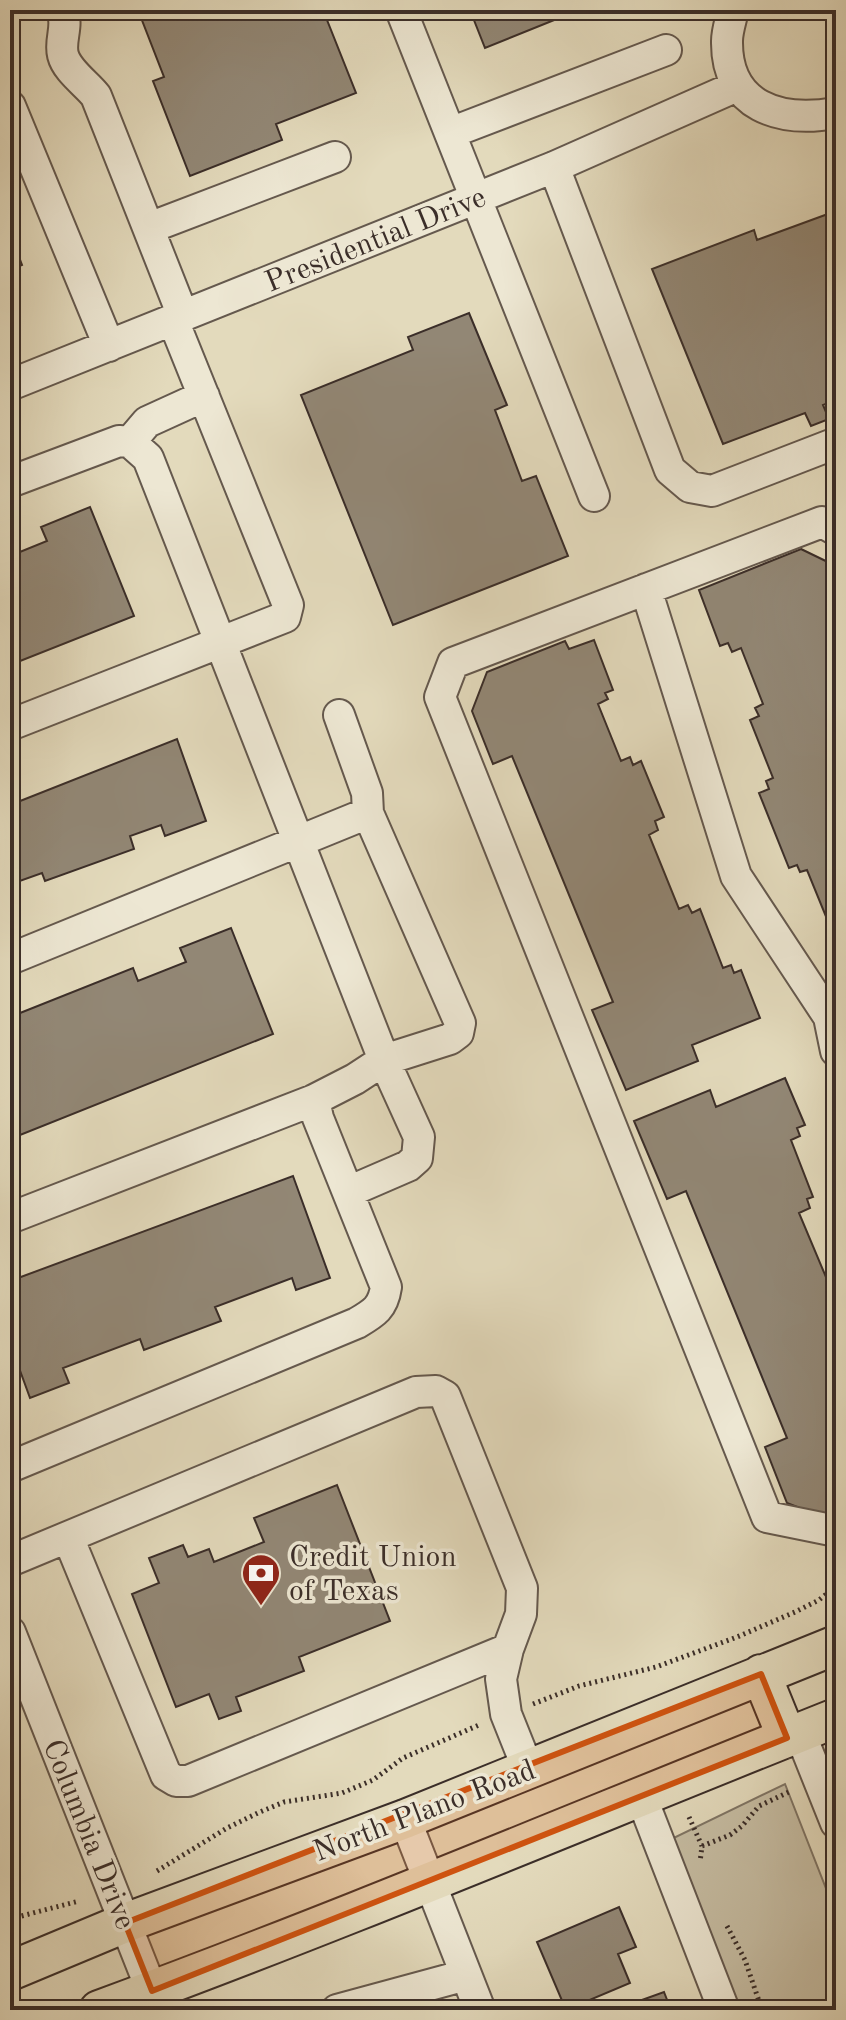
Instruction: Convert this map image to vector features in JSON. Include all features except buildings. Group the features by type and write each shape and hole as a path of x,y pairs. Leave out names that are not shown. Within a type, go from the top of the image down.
{"main road":[{"name":"North Plano Road","path":"10,1971 125,1923 405,1819 836,1645"},
{"path":"761,1674 793,1735"},
{"path":"99,2010 430,1884 836,1718"}],"street":[{"path":"10,725 285,617 288,605 204,396 149,228 96,96 63,55 66,20 62,10"},
{"path":"401,10 594,496"},
{"path":"733,10 727,40 737,86 758,107 781,114 836,113"},
{"path":"450,133 666,50"},
{"name":"Presidential Drive","path":"10,385 554,167 737,86"},
{"path":"10,106 109,346"},
{"path":"149,228 335,157"},
{"path":"554,167 670,470 690,487 712,491 836,443"},
{"path":"130,442 147,422 204,396"},
{"path":"10,482 119,441 130,442 148,458 384,1060 419,1137 417,1158 408,1166 348,1192"},
{"path":"836,530 822,522 453,663 440,697 767,1517 836,1531"},
{"path":"646,589 736,876 829,1017 836,1051"},
{"path":"10,1218 314,1100 384,1060 450,1039 458,1033 460,1023 368,813 367,793 339,715"},
{"path":"10,959 368,813"},
{"path":"10,1467 377,1312 384,1300 386,1287 318,1118 314,1100"},
{"path":"10,1561 416,1392 436,1391 445,1396 522,1588 521,1614 501,1679 506,1714 528,1769"},
{"path":"68,1537 166,1775 176,1781 188,1781 508,1649"},
{"name":"Columbia Drive","path":"10,1632 152,1991"},
{"path":"793,1735 819,1781 836,1823"},
{"path":"641,1796 724,2010"},
{"path":"405,1819 480,2010"},
{"path":"337,2010 466,1975"}],"path":[{"path":"146,1878 227,1828 284,1802 342,1793 373,1780 403,1758 506,1714 579,1686 656,1667 795,1612 819,1600 836,1586"},
{"path":"702,1846 730,1835 768,1800 819,1781"},
{"path":"689,1817 702,1846 700,1862 706,1876"},
{"path":"10,1919 79,1901"},
{"path":"723,1918 745,1960 762,2010"}],"highlighted area":[{"path":"761,1674 787,1738 152,1991 125,1923"}],"shaded area":[{"path":"785,1784 836,1914 836,2010 717,2010 655,1847"}],"place":[{"name":"Credit Union of Texas","path":"261,1607"}]}
